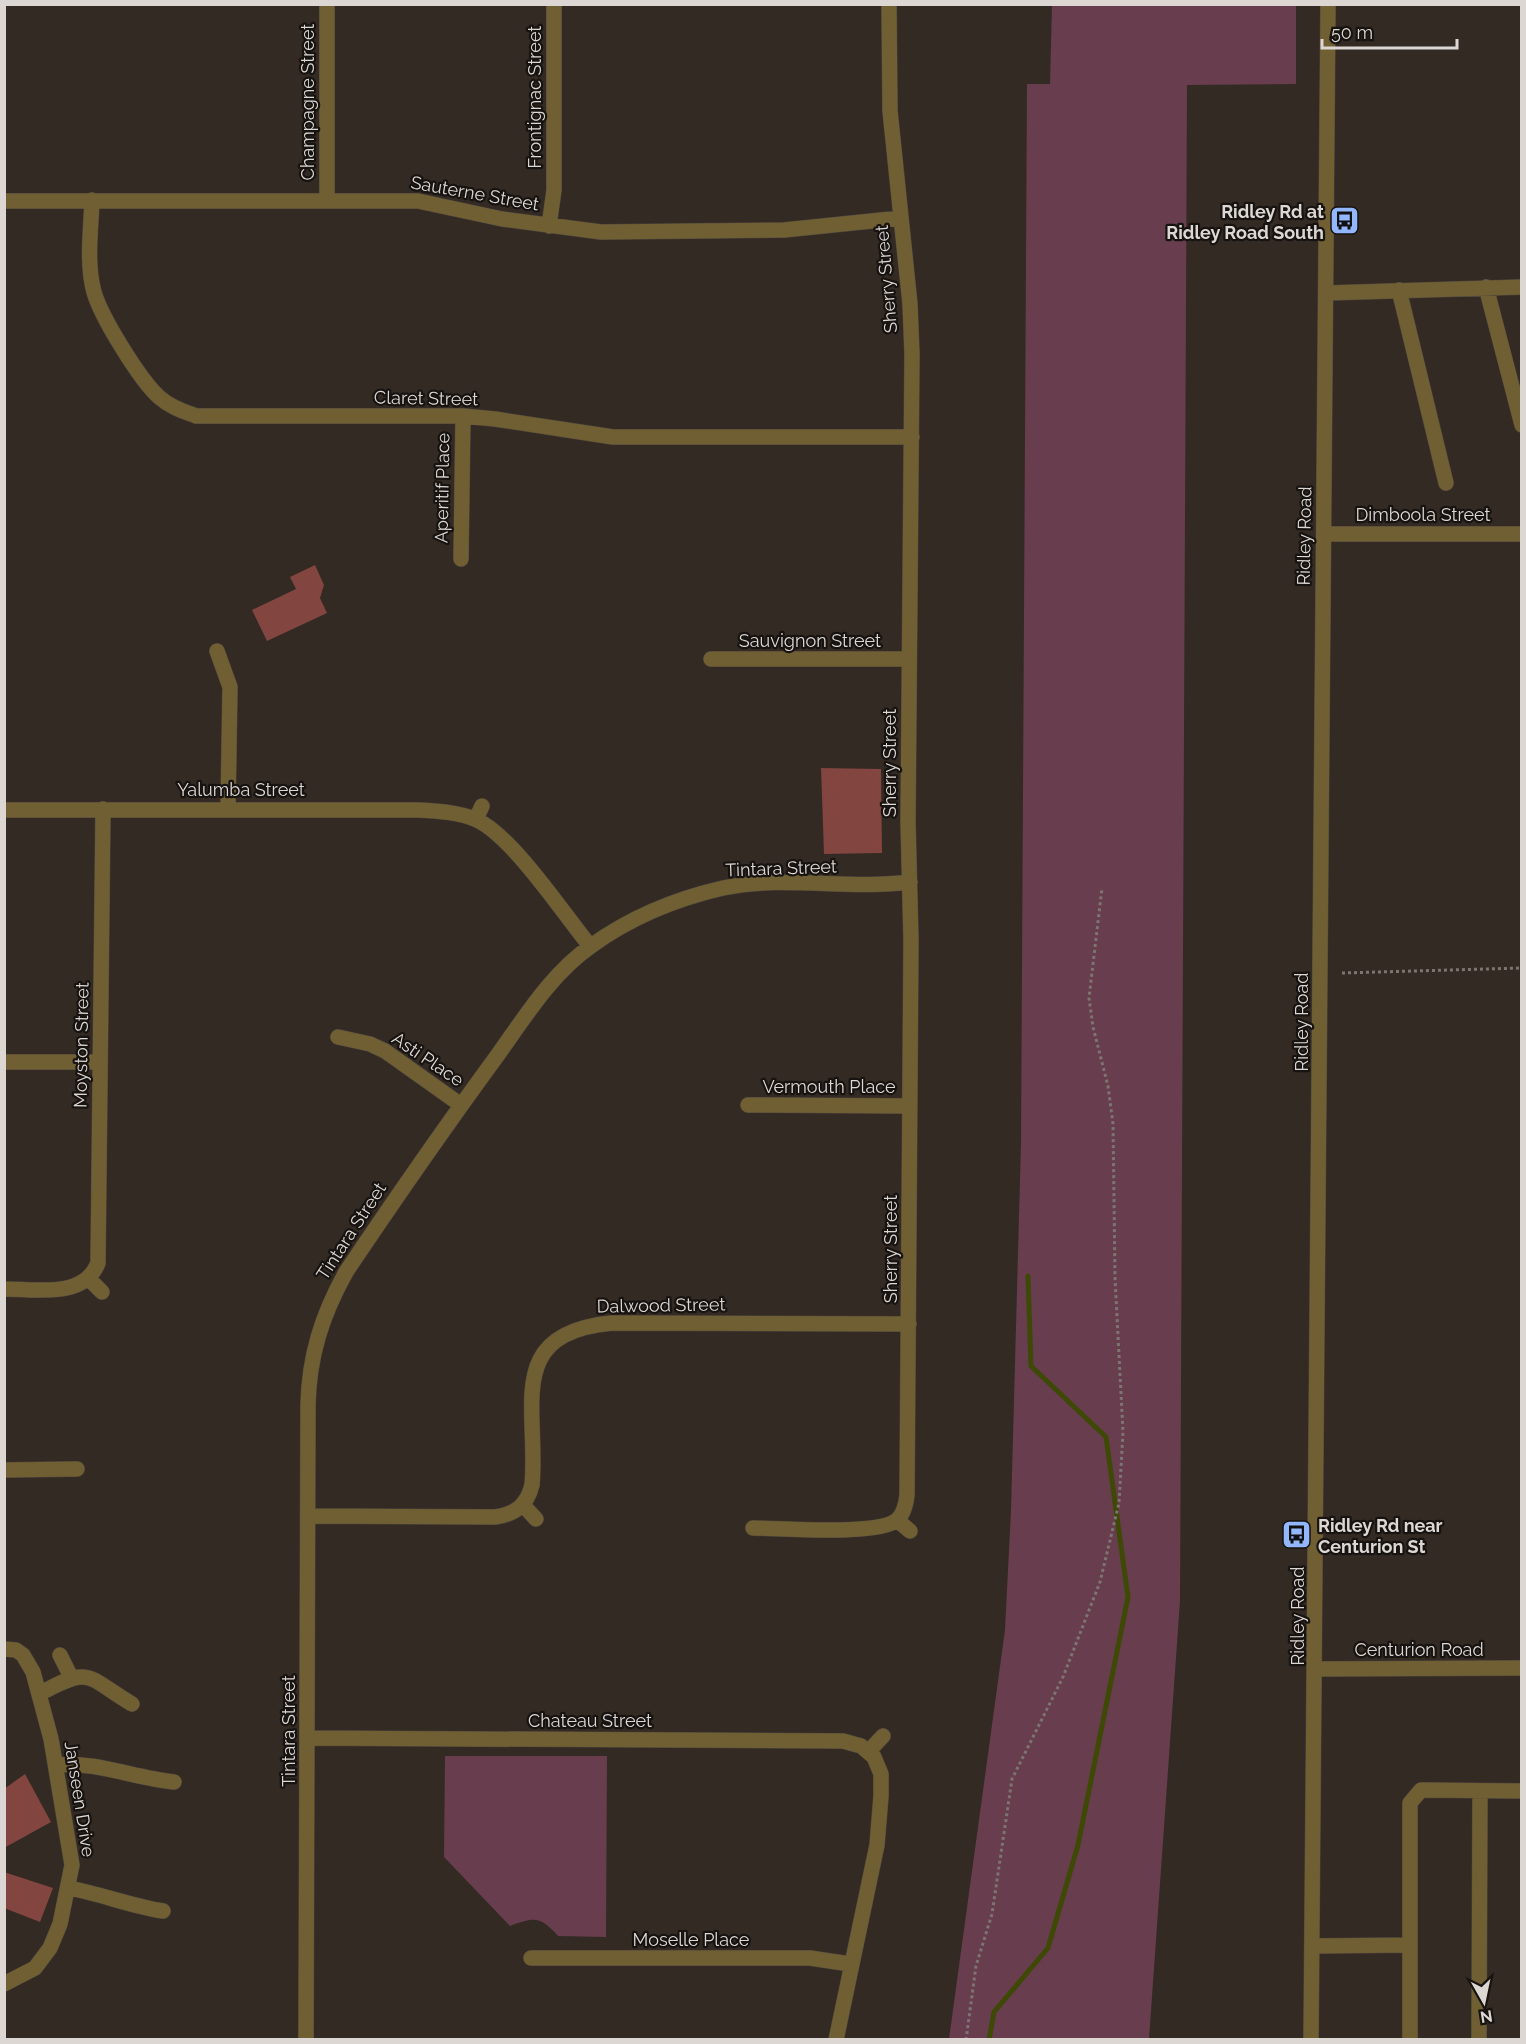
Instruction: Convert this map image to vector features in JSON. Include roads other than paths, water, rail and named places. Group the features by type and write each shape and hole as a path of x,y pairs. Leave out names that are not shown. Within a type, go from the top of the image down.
{"street":[{"name":"Champagne Street","path":"327,4 327,199"},
{"name":"Frontignac Street","path":"549,226 554,190 554,4"},
{"name":"Sherry Street","path":"889,4 888,83 910,304 912,436 909,659 910,1106 907,1495 903,1513 897,1520"},
{"name":"Ridley Road","path":"1311,2040 1316,1669 1328,4"},
{"name":"Sauterne Street","path":"4,201 327,199 418,201 549,226 601,232 743,232 901,218"},
{"name":"Claret Street","path":"92,200 90,270 94,293 103,315 148,386 177,409 196,416 463,416 495,418 613,437 912,436"},
{"path":"1326,293 1521,286"},
{"path":"1486,287 1521,425"},
{"path":"1400,290 1446,483"},
{"name":"Aperitif Place","path":"461,559 463,416"},
{"name":"Dimboola Street","path":"1324,534 1521,534"},
{"path":"217,651 230,687 228,808"},
{"name":"Sauvignon Street","path":"711,659 909,659"},
{"name":"Yalumba Street","path":"4,810 228,808 479,812 511,847 590,946"},
{"name":"Moyston Street","path":"89,1279 94,1273 99,1255 103,809"},
{"name":"Tintara Street","path":"306,2040 309,1373 315,1341 330,1300 346,1272 461,1105 553,980 590,946 658,907 726,888 757,884 910,882"},
{"name":"Asti Place","path":"338,1037 370,1044 385,1051 461,1105"},
{"path":"4,1062 100,1062"},
{"name":"Vermouth Place","path":"748,1105 910,1106"},
{"path":"4,1289 66,1288 89,1279 102,1292"},
{"name":"Dalwood Street","path":"523,1505 529,1496 533,1473 533,1375 544,1352 565,1333 578,1328 612,1323 909,1324"},
{"path":"4,1470 77,1469"},
{"path":"308,1516 495,1517 515,1511 523,1505 536,1519"},
{"path":"753,1528 870,1529 888,1526 897,1520 910,1532"},
{"name":"Janseen Drive","path":"4,1649 16,1650 28,1661 39,1694 56,1765 71,1849 69,1888 56,1935 44,1957 29,1972 4,1984"},
{"path":"60,1655 71,1677"},
{"name":"Centurion Road","path":"1316,1669 1521,1668"},
{"path":"39,1694 71,1677 91,1678 101,1682 132,1704"},
{"path":"837,2040 880,1818 880,1774 869,1751 883,1736"},
{"name":"Chateau Street","path":"308,1738 843,1741 852,1742 869,1751"},
{"path":"56,1765 87,1763 134,1776 174,1782"},
{"path":"1410,2040 1410,1803 1421,1790 1521,1791"},
{"path":"1479,2040 1480,1791"},
{"path":"69,1888 107,1895 130,1904 163,1911"},
{"path":"1312,1946 1410,1945"},
{"name":"Moselle Place","path":"531,1958 810,1959 850,1964"}],"waterway":[{"path":"989,2040 994,2012 1048,1948 1078,1845 1128,1597 1106,1437 1031,1366 1028,1276"}],"place":[{"name":"Ridley Rd at Ridley Road South","path":"1345,221"},
{"name":"Ridley Rd near Centurion St","path":"1297,1535"}]}
